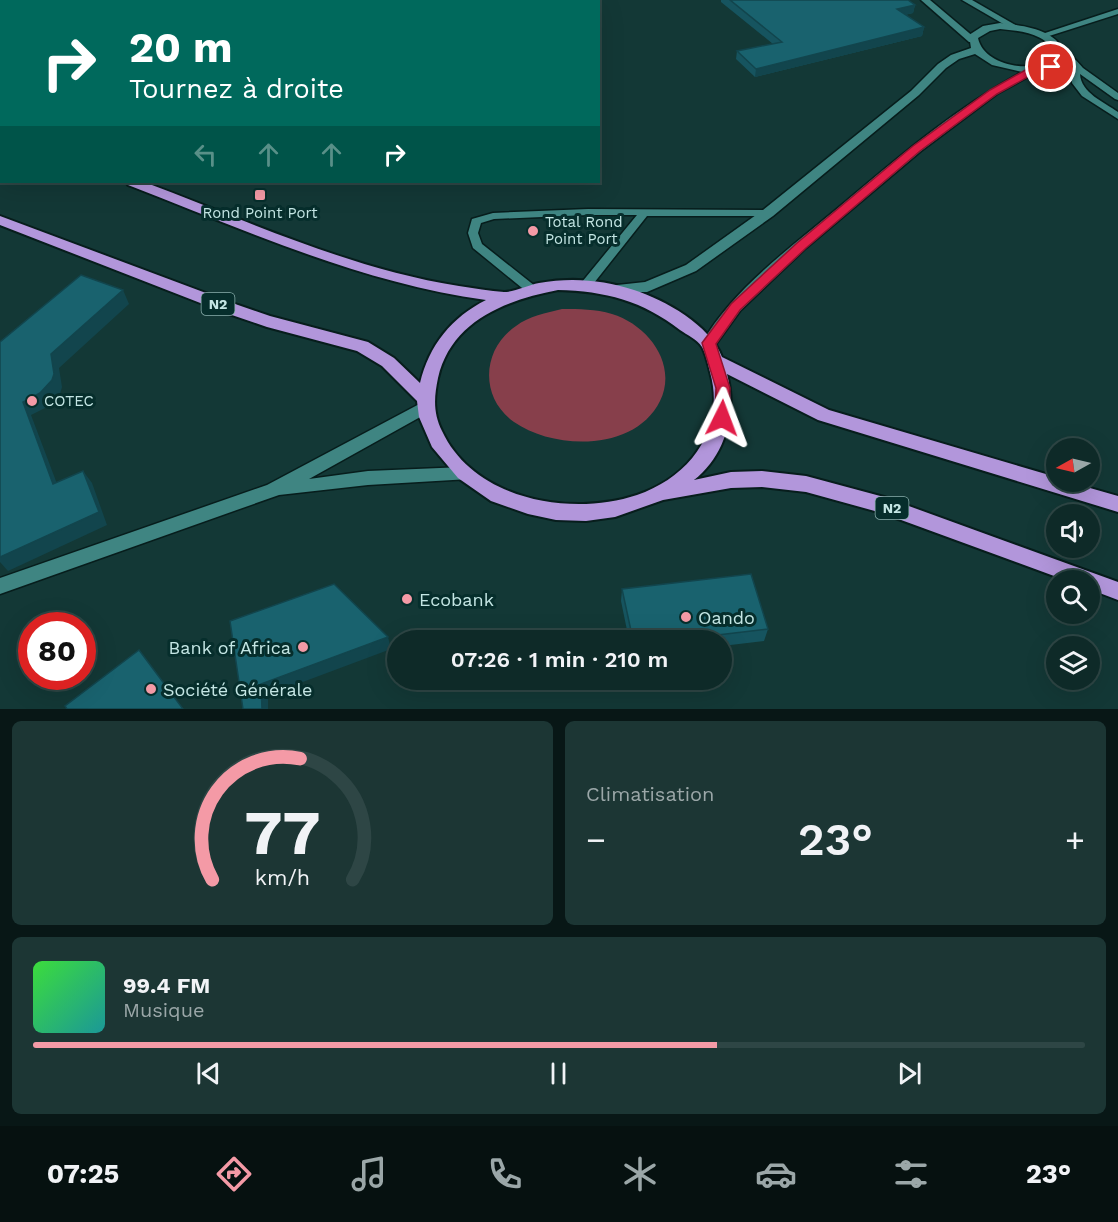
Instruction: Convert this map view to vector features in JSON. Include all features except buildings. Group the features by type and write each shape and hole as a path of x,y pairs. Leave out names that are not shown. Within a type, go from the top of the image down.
{"highway":[{"path":"137,183 372,269 465,294 505,297"},
{"name":"N2","path":"0,220 232,309 267,321 362,346 388,362 425,403 439,445 464,474 500,497 538,509 578,513 619,508 656,495 730,480 762,479 806,484 884,505 1118,591"},
{"path":"425,403 429,373 440,348 464,322 479,310 505,297 531,289 558,285 586,285 613,289 643,298 670,312 712,352 824,415 1118,504"},
{"name":"N2","path":"656,495 688,474 710,448 722,418 723,388 712,352"}],"street":[{"path":"613,289 647,287 691,268 768,213 915,93 942,66 974,45 978,32 987,28 1015,27 1043,35 1061,49 1062,56 1059,62 1051,67 1033,70 993,92 917,148 801,246 735,307 712,352"},
{"path":"974,45 996,63 1033,70"},
{"path":"0,586 273,490 425,403"},
{"path":"273,490 368,478 464,474"}],"lane":[{"path":"925,0 974,45"},
{"path":"966,0 1015,27"},
{"path":"1043,35 1118,10"},
{"path":"1061,49 1085,76 1118,97"},
{"path":"1075,67 1076,83 1085,94 1118,116"},
{"path":"586,285 644,213"},
{"path":"531,289 477,246 473,234 476,221 493,216 768,213"}],"shaded area":[{"path":"562,309 600,311 625,319 648,337 656,348 665,373 665,387 660,401 648,418 632,430 593,441 550,438 514,422 495,400 490,387 489,373 496,347 516,326 526,320"}],"place":[{"name":"Rond Point Port","path":"260,195"},
{"name":"Total Rond Point Port","path":"533,231"},
{"name":"COTEC","path":"32,401"},
{"name":"Ecobank","path":"407,599"},
{"name":"Oando","path":"686,617"},
{"name":"Bank of Africa","path":"303,647"},
{"name":"Société Générale","path":"151,689"}],"route":[{"path":"722,418 723,388 709,343 735,307 801,246 917,148 993,92 1033,70 1051,67"}]}
